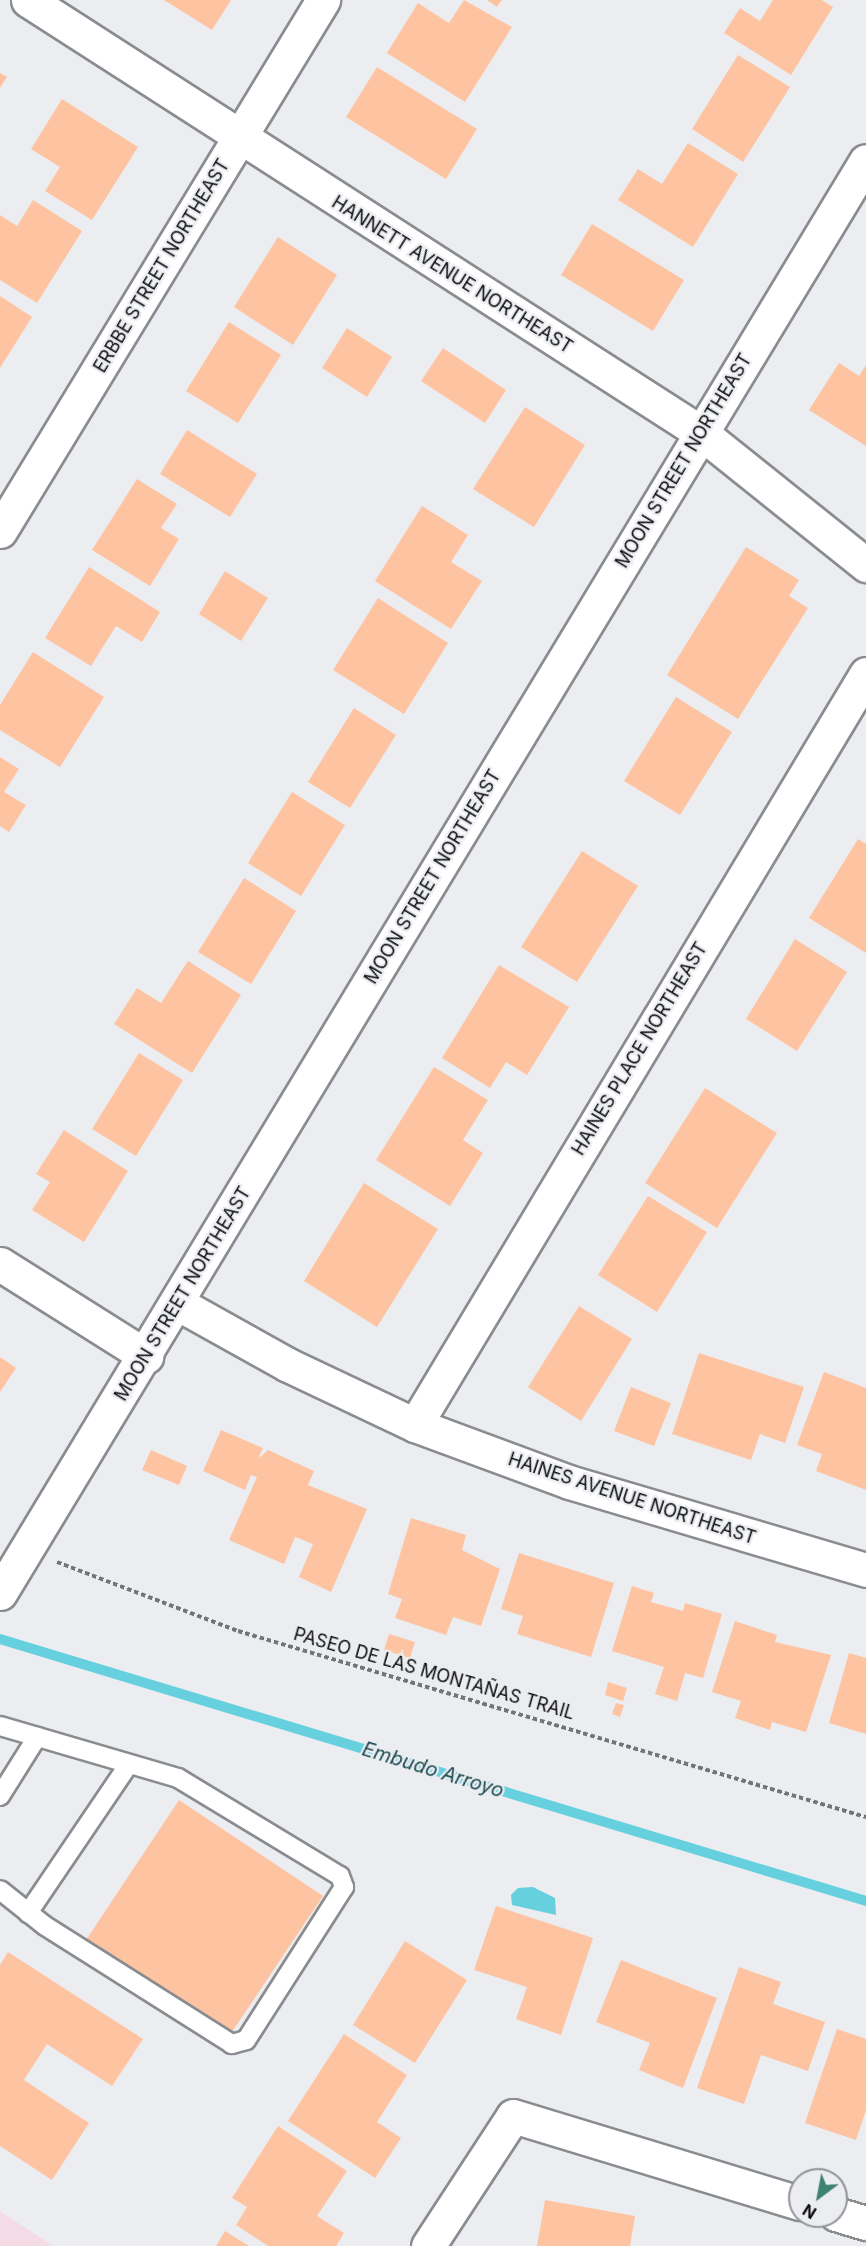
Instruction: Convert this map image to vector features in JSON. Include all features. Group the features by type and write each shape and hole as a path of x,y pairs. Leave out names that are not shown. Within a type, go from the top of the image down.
{"street":[{"name":"HANNETT AVENUE NORTHEAST","path":"27,0 239,141 700,432 866,565"},
{"name":"ERBBE STREET NORTHEAST","path":"0,531 323,0"},
{"name":"MOON STREET NORTHEAST","path":"12,1572 146,1356 700,432 866,161"},
{"name":"HAINES PLACE NORTHEAST","path":"415,1425 866,674"},
{"path":"0,1264 146,1356"},
{"name":"HAINES AVENUE NORTHEAST","path":"177,1303 288,1365 415,1425 569,1482 866,1570"},
{"path":"428,2246 513,2116 788,2199"},
{"path":"848,2218 866,2223"}],"lane":[{"path":"0,1726 178,1778 344,1881 340,1898 246,2040 219,2040 28,1913 0,1890"},
{"path":"0,1796 38,1737"},
{"path":"28,1913 129,1764"}],"path":[{"name":"PASEO DE LAS MONTAÑAS TRAIL","path":"12,1572 238,1631 866,1817"}],"shaded area":[{"path":"0,2211 53,2246 0,2246"}],"water":[{"path":"533,1887 555,1898 556,1915 512,1905 511,1895 518,1888"}],"building":[{"path":"164,0 231,0 212,30"},
{"path":"464,0 512,27 465,102 387,53 418,3 449,23"},
{"path":"487,0 502,0 497,7"},
{"path":"773,0 822,0 833,7 791,75 724,33 740,8 760,21"},
{"path":"738,55 790,87 743,162 692,129"},
{"path":"377,67 477,129 446,179 346,117"},
{"path":"0,73 7,77 0,88"},
{"path":"62,99 138,147 92,220 45,191 60,167 31,149"},
{"path":"688,143 738,174 693,247 618,200 638,169 662,184"},
{"path":"33,200 82,231 37,303 0,280 0,215 17,226"},
{"path":"592,224 684,280 653,331 561,275"},
{"path":"278,237 337,275 293,345 234,307"},
{"path":"0,296 32,317 0,368"},
{"path":"229,322 281,355 238,423 186,391"},
{"path":"347,328 392,357 367,397 322,368"},
{"path":"443,348 506,390 485,423 421,381"},
{"path":"839,363 859,376 866,365 866,446 809,410"},
{"path":"525,407 585,445 534,527 473,489"},
{"path":"187,430 257,474 230,517 160,474"},
{"path":"137,479 177,504 161,528 179,539 150,586 92,550"},
{"path":"422,506 468,535 451,562 482,581 451,629 375,581"},
{"path":"746,547 799,580 789,596 808,608 738,719 667,675"},
{"path":"89,567 160,612 142,642 116,626 91,666 45,638"},
{"path":"225,571 268,598 241,641 199,614"},
{"path":"378,598 448,643 404,714 333,670"},
{"path":"33,652 104,697 60,767 0,730 0,705"},
{"path":"676,697 732,732 680,815 624,781"},
{"path":"354,708 396,735 350,808 308,782"},
{"path":"0,757 19,769 4,792 26,805 9,832 0,826"},
{"path":"292,792 345,825 301,896 248,863"},
{"path":"858,839 866,844 866,953 809,918"},
{"path":"582,851 638,886 577,982 521,947"},
{"path":"244,878 296,911 251,984 198,952"},
{"path":"795,939 847,972 797,1051 746,1019"},
{"path":"188,961 241,995 192,1073 114,1024 137,988 161,1003"},
{"path":"499,965 569,1007 527,1075 506,1062 490,1088 442,1058"},
{"path":"139,1053 183,1080 136,1156 92,1129"},
{"path":"434,1067 488,1100 463,1140 483,1153 450,1206 376,1160"},
{"path":"705,1088 777,1133 717,1228 645,1183"},
{"path":"64,1130 128,1171 84,1242 32,1210 50,1182 36,1174"},
{"path":"364,1183 438,1229 377,1327 304,1281"},
{"path":"648,1196 707,1232 657,1312 598,1275"},
{"path":"579,1306 632,1339 581,1421 528,1387"},
{"path":"699,1353 804,1387 785,1443 760,1434 751,1460 672,1434"},
{"path":"0,1357 16,1368 0,1392"},
{"path":"824,1372 866,1388 866,1490 816,1471 822,1454 797,1445"},
{"path":"631,1387 671,1403 654,1446 614,1431"},
{"path":"221,1430 263,1448 258,1459 268,1450 314,1471 308,1485 367,1509 331,1592 299,1577 313,1544 295,1537 284,1564 229,1540 257,1477 251,1475 245,1490 203,1471"},
{"path":"151,1450 187,1466 179,1485 142,1470"},
{"path":"411,1518 466,1535 462,1550 500,1569 481,1626 453,1617 446,1635 395,1618 402,1599 388,1594"},
{"path":"519,1553 614,1583 591,1657 517,1634 523,1616 501,1609"},
{"path":"632,1586 654,1593 651,1602 683,1611 685,1603 722,1614 703,1678 685,1673 677,1701 655,1694 664,1667 612,1651"},
{"path":"735,1621 777,1635 775,1642 831,1655 806,1732 772,1722 770,1730 735,1718 741,1701 712,1692"},
{"path":"389,1634 415,1642 410,1658 384,1650"},
{"path":"849,1653 866,1658 866,1734 829,1723"},
{"path":"608,1682 627,1688 623,1701 605,1695"},
{"path":"616,1703 624,1705 620,1717 612,1714"},
{"path":"179,1800 323,1896 230,2035 86,1940"},
{"path":"496,1906 593,1938 561,2035 516,2019 527,1987 474,1970"},
{"path":"405,1941 467,1980 415,2063 353,2025"},
{"path":"8,1952 143,2039 112,2086 47,2044 24,2080 89,2123 52,2180 0,2146 0,1965"},
{"path":"621,1960 717,1998 683,2088 639,2070 650,2043 596,2022"},
{"path":"739,1967 781,1982 773,2004 825,2022 808,2071 761,2055 744,2104 697,2088"},
{"path":"837,2029 866,2039 866,2110 856,2140 805,2123"},
{"path":"344,2034 407,2075 377,2122 401,2138 375,2178 288,2121"},
{"path":"278,2126 347,2171 317,2216 344,2233 336,2246 268,2246 236,2225 247,2207 232,2198"},
{"path":"545,2200 635,2216 630,2246 537,2246"},
{"path":"225,2231 249,2246 216,2246"}],"waterway":[{"name":"Embudo Arroyo","path":"0,1639 866,1901"}]}
